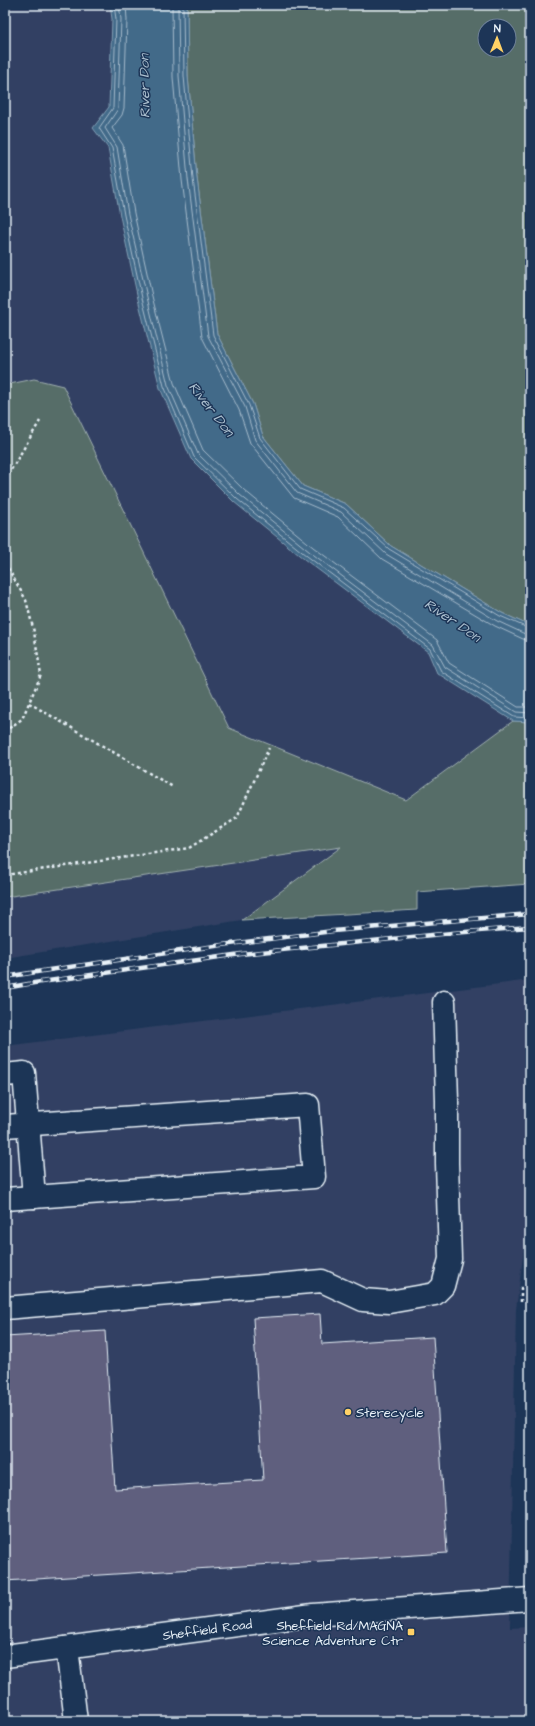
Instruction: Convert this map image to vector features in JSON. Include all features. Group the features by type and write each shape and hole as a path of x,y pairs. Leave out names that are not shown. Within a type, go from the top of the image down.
{"main road":[{"path":"5,1308 322,1281 363,1300 389,1302 435,1294 443,1286 450,1258 447,1163 448,1101 444,1002"},
{"path":"5,1075 24,1073 34,1197"},
{"path":"5,1126 308,1105 314,1177 5,1199"},
{"name":"Sheffield Road","path":"5,1656 313,1615 530,1599"},
{"path":"67,1648 76,1721"}],"path":[{"path":"5,480 40,421"},
{"path":"5,563 26,600 34,632 41,675 22,719 5,730"},
{"path":"29,703 173,787"},
{"path":"5,875 189,848 237,818 269,748"},
{"path":"522,1302 521,1288 530,1287"}],"shaded area":[{"path":"5,5 110,5 112,19 109,107 93,128 108,148 120,216 138,299 160,388 191,459 234,502 304,559 428,652 437,673 513,721 242,920 5,958"},
{"path":"530,980 530,1203 516,1310 510,1628 530,1627 530,1721 5,1721 5,1046"}],"green space":[{"path":"187,5 530,5 530,626 502,613 391,546 346,504 303,486 263,436 253,404 217,334 197,178 188,76"},
{"path":"34,379 63,386 229,728 406,800 513,721 530,722 530,884 417,892 417,910 242,920 341,847 5,897 5,385"}],"water":[{"name":"River Don","path":"110,5 187,5 188,76 197,178 217,334 253,404 263,436 303,486 346,504 391,546 502,613 530,626 530,722 513,721 437,673 428,652 304,559 234,502 191,459 160,388 138,299 120,216 108,148 93,128 109,107 112,19"}],"building":[{"path":"530,1295 530,1385 527,1296"},
{"name":"Sterecycle","path":"320,1314 322,1344 433,1337 447,1553 5,1581 5,1337 105,1331 115,1489 263,1480 253,1318"}],"railway":[{"path":"5,977 222,945 333,931 530,914"},
{"path":"5,988 241,954 452,933 530,927"}],"place":[{"name":"Sterecycle","path":"348,1412"},
{"name":"Sheffield Rd/MAGNA Science Adventure Ctr","path":"411,1632"}]}
